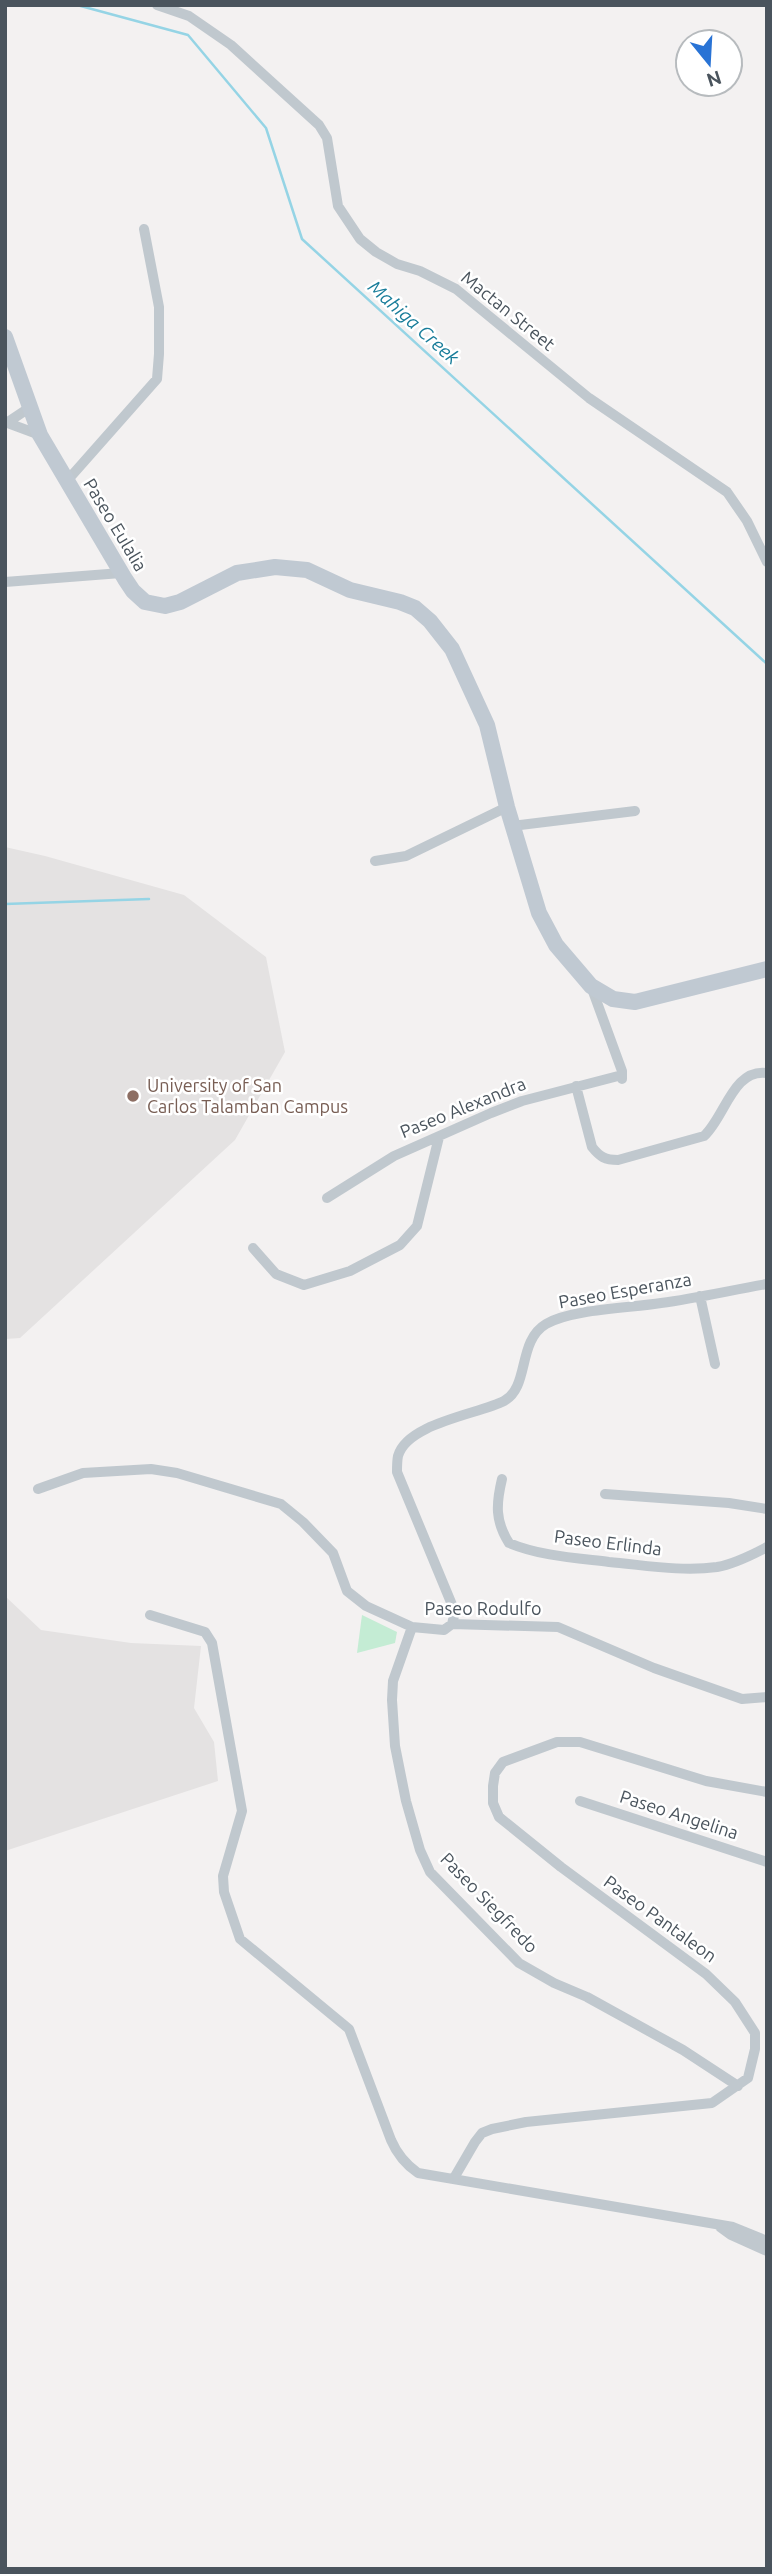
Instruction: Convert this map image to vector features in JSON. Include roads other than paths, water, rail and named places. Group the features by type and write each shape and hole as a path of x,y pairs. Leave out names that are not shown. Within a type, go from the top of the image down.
{"street":[{"name":"Mactan Street","path":"157,5 189,16 232,45 319,125 327,138 338,206 360,239 397,264 420,271 456,289 589,398 727,492 747,521 767,562"},
{"path":"66,482 156,379 159,307 144,229"},
{"name":"Paseo Eulalia","path":"5,337 40,435 121,573 133,591 145,602 165,606 180,602 237,573 275,567 307,570 350,590 400,602 415,608 430,621 452,649 487,725 512,826 543,922 556,945 592,986"},
{"path":"6,422 29,408"},
{"path":"6,422 40,435"},
{"path":"5,582 121,573"},
{"path":"374,861 406,856 507,807"},
{"path":"512,826 635,811"},
{"path":"592,986 613,999 635,1002 767,969"},
{"name":"Paseo Alexandra","path":"327,1198 394,1156 522,1101 622,1077 592,986"},
{"path":"576,1086 592,1147 606,1160 618,1160 704,1136 713,1128 734,1091 747,1075 767,1073"},
{"path":"253,1248 276,1274 304,1285 350,1271 400,1245 417,1226 439,1137"},
{"name":"Paseo Esperanza","path":"452,1624 455,1612 397,1472 398,1455 408,1441 447,1419 505,1400 517,1390 523,1362 534,1333 547,1323 572,1315 767,1284"},
{"path":"700,1296 715,1364"},
{"name":"Paseo Rodulfo","path":"38,1489 83,1473 151,1469 177,1473 281,1504 303,1521 333,1553 347,1591 366,1605 412,1627 444,1630 452,1624 558,1627 654,1668 741,1699 767,1697"},
{"name":"Paseo Erlinda","path":"502,1479 496,1511 500,1527 509,1543 534,1551 661,1567 718,1567 767,1547"},
{"path":"605,1494 729,1503 767,1509"},
{"path":"149,1615 205,1632 212,1643 242,1811 223,1876 224,1892 240,1939 349,2029 398,2154 418,2173 717,2225 767,2241"},
{"name":"Paseo Siegfredo","path":"412,1627 393,1681 391,1700 406,1801 430,1872 519,1963 671,2043 738,2086"},
{"name":"Paseo Pantaleon","path":"738,2086 748,2078 755,2049 755,2033 735,2002 706,1974 561,1867 499,1817 494,1803 493,1786 495,1773 503,1762 557,1742 580,1742 706,1781 767,1792"},
{"name":"Paseo Angelina","path":"580,1801 767,1862"},
{"path":"454,2178 475,2142 482,2133 492,2129 526,2122 712,2103 738,2086"},
{"path":"732,2231 767,2251"}],"waterway":[{"name":"Mahiga Creek","path":"77,5 188,35 266,128 302,239 767,664"},
{"path":"5,904 149,899"}],"place":[{"name":"University of San Carlos Talamban Campus","path":"133,1096"}]}
